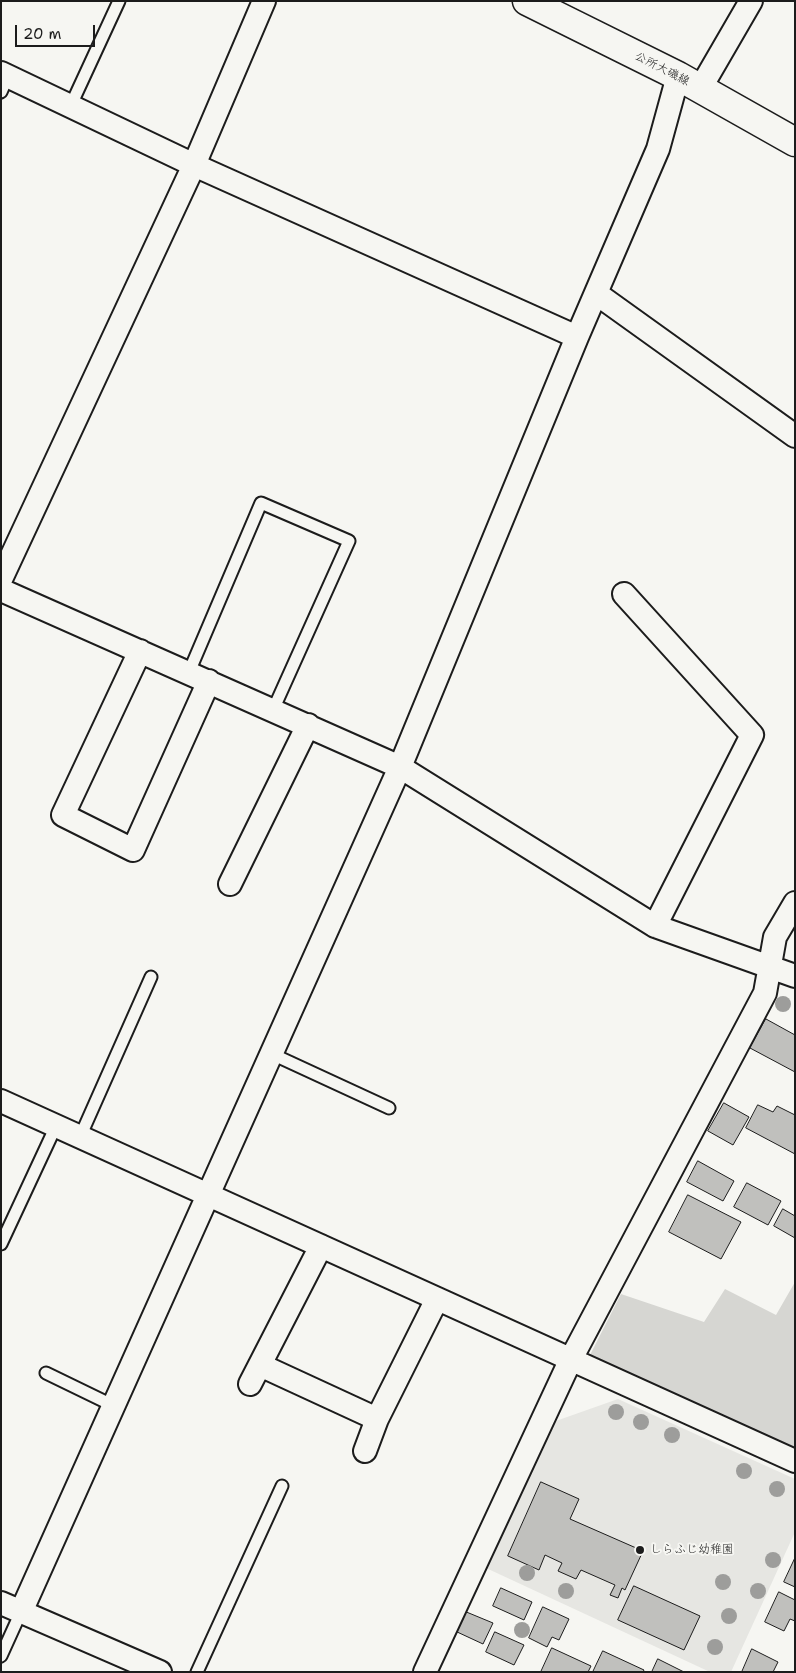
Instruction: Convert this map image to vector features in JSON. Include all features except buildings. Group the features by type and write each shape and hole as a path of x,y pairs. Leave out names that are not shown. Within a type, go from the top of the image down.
{"main road":[{"name":"公所大磯線","path":"526,1 689,83 795,142"}],"street":[{"path":"1,579 194,165 264,1"},
{"path":"160,1672 11,1608 114,1406 400,767 658,149 689,83 751,1"},
{"path":"4,80 71,105 194,165 578,337"},
{"path":"597,294 795,436"},
{"path":"1,590 400,767 655,926 795,976"},
{"path":"624,594 752,735 655,926"},
{"path":"140,651 63,815 132,850 199,677"},
{"path":"230,884 308,725"},
{"path":"425,1672 571,1359 765,993 775,937 795,902"},
{"path":"1,1101 795,1461"},
{"path":"321,1246 255,1375 377,1419"},
{"path":"364,1451 377,1419 437,1299"}],"lane":[{"path":"71,105 119,1"},
{"path":"199,677 261,504 349,541 273,710"},
{"path":"80,1137 151,977"},
{"path":"272,1054 389,1108"},
{"path":"1,1244 56,1126"},
{"path":"46,1373 114,1406"},
{"path":"197,1672 282,1486"},
{"path":"1,1656 11,1608"}],"shaded area":[{"path":"795,1282 795,1452 589,1357 621,1294 704,1322 725,1289 776,1315"},
{"name":"しらふじ幼稚園","path":"618,1399 795,1479 795,1532 731,1672 710,1672 486,1568 553,1422"}],"place":[{"name":"しらふじ幼稚園","path":"640,1550"}]}
